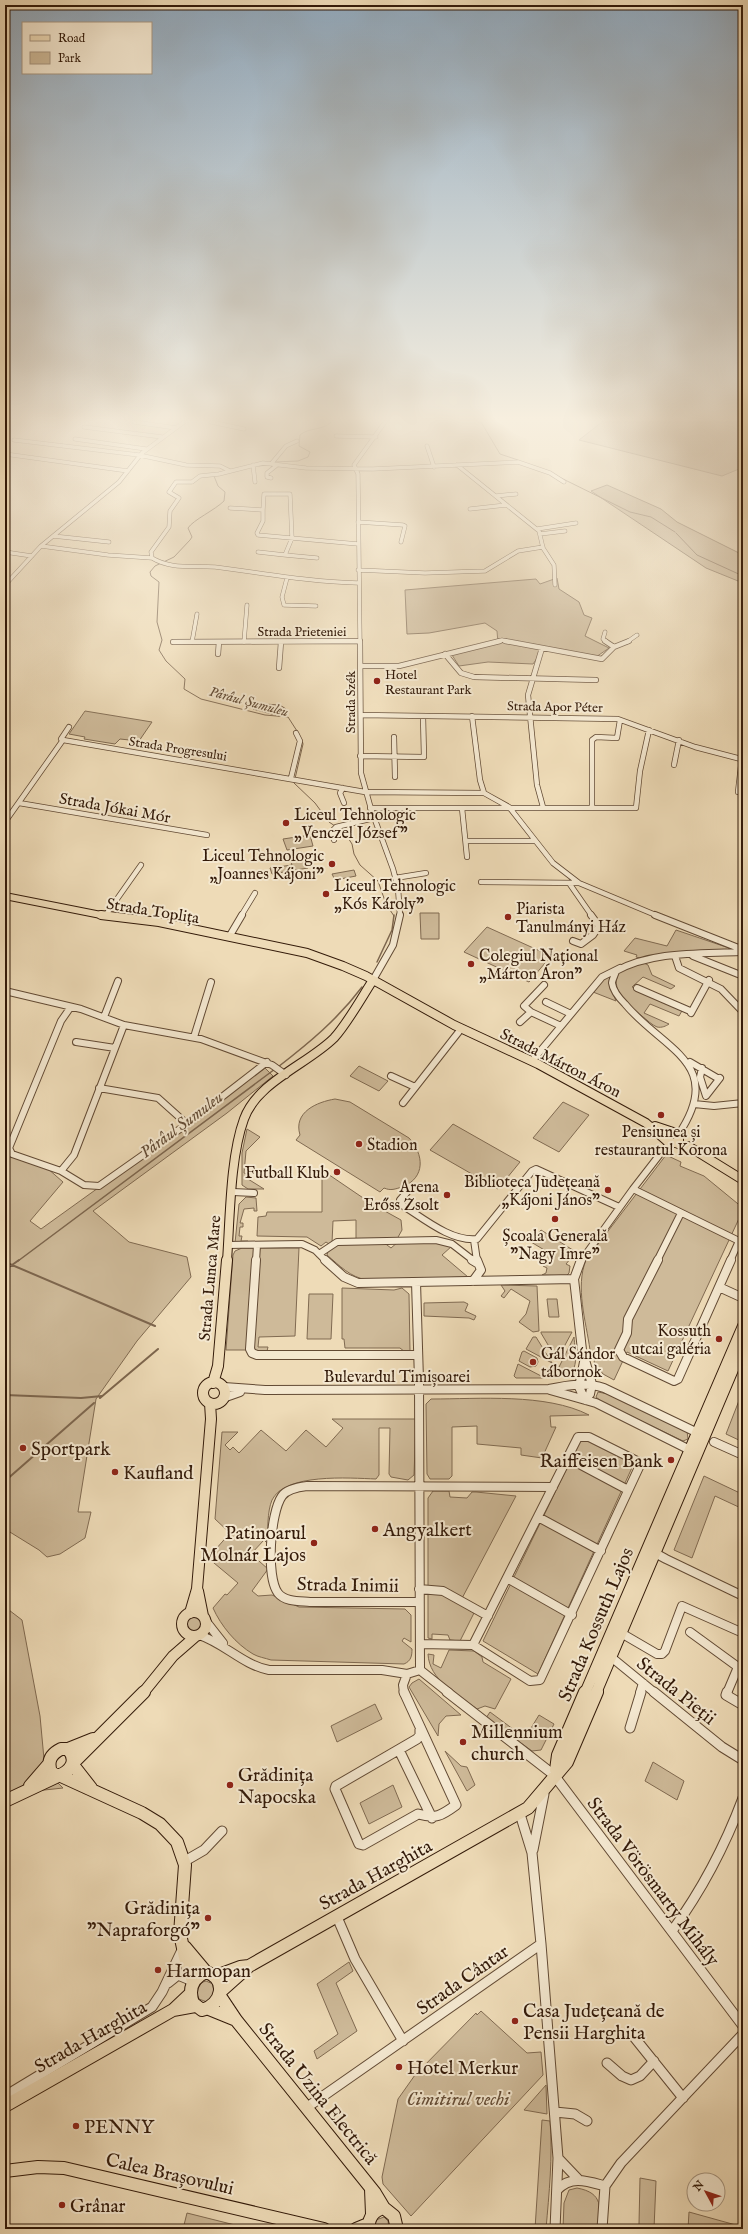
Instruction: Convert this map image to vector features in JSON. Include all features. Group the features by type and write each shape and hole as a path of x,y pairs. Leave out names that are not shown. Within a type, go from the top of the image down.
{"main road":[{"name":"Strada Toplița","path":"5,896 105,916 146,920 297,952 372,982"},
{"name":"Strada Márton Áron","path":"372,982 400,1001 427,1011 462,1029 532,1061 646,1123 743,1180"},
{"name":"Strada Lunca Mare","path":"219,1385 218,1366 228,1245 238,1141 244,1118 259,1096 334,1038 372,982"},
{"name":"Strada Kossuth Lajos","path":"736,1358 743,1326"},
{"name":"Strada Kossuth Lajos","path":"520,1814 531,1806 545,1791 555,1773 567,1762 655,1553 700,1434 743,1346"},
{"path":"190,1613 197,1589 211,1419 216,1401 225,1392 219,1385 206,1386 203,1393 204,1398 216,1401"},
{"name":"Strada Kossuth Lajos","path":"555,1773 558,1755 652,1537 693,1451"},
{"path":"5,1801 26,1790 68,1772 73,1764 96,1738 142,1693 173,1656 198,1635 205,1627 197,1589"},
{"path":"173,1656 179,1642 183,1619 190,1613 196,1612 204,1618"},
{"path":"182,1628 188,1635 198,1635"},
{"path":"26,1790 49,1764 51,1756 56,1751 68,1749 96,1738"},
{"path":"68,1749 72,1754 73,1764 91,1789"},
{"path":"49,1764 51,1772 72,1783 91,1789 158,1823 176,1840 185,1861 186,1879 180,1928 183,1945 187,1966 195,2006 202,2010 209,2009 216,2004 220,1993 220,1983 183,1945"},
{"name":"Strada Harghita","path":"220,1993 249,1966 520,1814"},
{"name":"Strada Harghita","path":"211,1974 249,1966"},
{"path":"192,1986 198,1975 211,1974"},
{"name":"Strada Harghita","path":"168,2013 192,1986"},
{"name":"Strada Uzina Electrică","path":"220,1993 236,2020 371,2189 369,2221"},
{"name":"Strada Harghita","path":"5,2106 168,2013 195,2006"},
{"name":"Strada Uzina Electrică","path":"209,2009 236,2020"},
{"name":"Calea Brașovului","path":"5,2171 38,2166 64,2168 112,2178 324,2229"},
{"path":"369,2221 394,2216 398,2228"}],"street":[{"path":"5,585 41,546 65,526"},
{"path":"152,558 152,550 169,526"},
{"path":"261,526 257,534 358,544"},
{"path":"284,555 292,538 291,526"},
{"name":"Strada Szék","path":"358,526 358,583 361,666 361,773 370,808 395,878 400,899 400,922 392,947 372,982"},
{"path":"400,542 405,526"},
{"path":"533,526 540,534 543,547 554,564 555,585"},
{"path":"537,529 555,526"},
{"path":"540,534 565,531"},
{"path":"53,536 109,542"},
{"path":"41,546 108,555 152,558 161,564 208,566 314,582 358,583"},
{"path":"358,570 425,573 485,571 518,551 543,547"},
{"path":"5,552 32,556"},
{"path":"258,552 317,558"},
{"path":"287,578 282,597 284,605 316,606"},
{"name":"Strada Prieteniei","path":"244,642 247,605"},
{"path":"192,642 197,614"},
{"path":"605,632 603,639 614,647"},
{"path":"361,666 399,666 502,640 602,659 614,647 624,644 637,634"},
{"name":"Strada Prieteniei","path":"173,642 360,641"},
{"path":"218,654 219,642"},
{"path":"279,668 281,642"},
{"path":"542,648 528,696 537,785 543,807"},
{"path":"445,654 462,673 468,676 596,680"},
{"name":"Strada Apor Péter","path":"361,715 530,716 620,720 741,759"},
{"path":"360,756 424,757 423,716"},
{"path":"472,716 480,780 484,793 509,807 553,863 580,883 607,896 742,951"},
{"path":"592,808 592,740 596,737 617,738 620,720"},
{"path":"5,822 8,814 19,803 63,740 61,739 69,727"},
{"path":"370,808 636,808 640,771 649,730"},
{"path":"293,778 300,742 296,733"},
{"path":"394,737 395,777"},
{"name":"Strada Progresului","path":"63,740 293,778 366,792 484,793"},
{"path":"674,765 679,740"},
{"path":"738,792 743,749"},
{"path":"343,788 340,793 344,803"},
{"name":"Strada Jókai Mór","path":"19,803 207,835"},
{"path":"462,808 467,857"},
{"path":"334,840 331,832 336,827 374,818"},
{"path":"466,841 535,841"},
{"path":"105,916 141,865"},
{"path":"395,878 424,876 426,873"},
{"path":"481,882 580,883"},
{"path":"568,883 599,926 593,935 581,944 573,941"},
{"path":"229,938 255,893"},
{"path":"532,1061 602,977 613,970 638,962 675,956 742,951"},
{"path":"691,955 743,976"},
{"path":"675,956 679,968 709,980 728,994 743,1012"},
{"path":"575,1384 585,1400 590,1394 592,1384 584,1362 574,1279 582,1256 671,1139 683,1126 691,1113 694,1104 694,1078 682,1057 622,1004 614,992 613,979 621,967"},
{"path":"637,988 691,1012 709,980"},
{"path":"104,1017 118,981"},
{"path":"194,1037 211,982"},
{"path":"544,985 524,1006 531,1012 561,1026"},
{"path":"5,991 70,1008 81,1009 124,1025 194,1037 267,1062 286,1075"},
{"path":"546,1002 571,1014"},
{"path":"70,1008 61,1021 9,1148 12,1154 61,1171 83,1186 91,1188 99,1186 187,1124 267,1062"},
{"path":"520,1022 531,1012"},
{"path":"61,1171 67,1166 74,1155 124,1025"},
{"path":"403,1103 462,1029"},
{"path":"76,1042 115,1048"},
{"path":"690,1062 702,1068 719,1079 706,1096 700,1078 702,1068"},
{"path":"391,1076 415,1087"},
{"path":"99,1088 158,1098 187,1124"},
{"path":"694,1104 714,1106 743,1103"},
{"path":"474,1240 532,1171 536,1169 619,1207"},
{"path":"633,1189 680,1213 739,1240 676,1381 624,1358 619,1353 619,1348 627,1333 628,1319 680,1213"},
{"path":"408,1191 400,1200 402,1205 445,1231 474,1240"},
{"path":"233,1192 254,1193"},
{"path":"319,1254 337,1242 436,1240 452,1244 477,1263"},
{"path":"473,1281 481,1270 477,1263 474,1240"},
{"path":"228,1245 300,1244 308,1246 346,1279 353,1282 574,1279"},
{"path":"257,1245 250,1349 253,1354 257,1356 417,1355"},
{"name":"Strada Inimii","path":"416,1282 419,1390 420,1670"},
{"path":"718,1287 743,1298"},
{"path":"574,1397 578,1391 575,1384 584,1362"},
{"path":"590,1375 604,1388 594,1393 593,1398 596,1403"},
{"name":"Bulevardul Timișoarei","path":"219,1385 246,1390 419,1390 549,1389 575,1384 592,1384 604,1388 700,1434"},
{"name":"Bulevardul Timișoarei","path":"549,1389 596,1403 693,1451"},
{"name":"Bulevardul Timișoarei","path":"216,1401 246,1390"},
{"path":"420,1644 473,1645 530,1681 535,1682 544,1676 640,1464 589,1437 582,1435 578,1437 473,1645"},
{"path":"714,1442 743,1455"},
{"path":"568,1458 628,1490"},
{"name":"Strada Inimii","path":"419,1487 307,1486 289,1491 282,1496 276,1508 271,1571 278,1592 286,1599 293,1601 419,1602"},
{"path":"419,1487 553,1487"},
{"path":"538,1517 601,1551"},
{"name":"Strada Kossuth Lajos","path":"652,1537 655,1553"},
{"path":"655,1553 743,1596"},
{"path":"507,1578 572,1615"},
{"path":"419,1589 443,1591 488,1616"},
{"path":"622,1633 657,1654 662,1654 665,1651 682,1606 743,1633"},
{"path":"204,1618 223,1644"},
{"path":"690,1632 738,1667 726,1695 743,1706"},
{"path":"198,1635 223,1644 250,1663 264,1670 308,1672 401,1671 407,1674 420,1670 555,1773"},
{"name":"Strada Pieții","path":"611,1657 729,1752 743,1760"},
{"path":"407,1674 403,1685 404,1693 456,1803 454,1808 432,1818 418,1814 363,1844 357,1842 335,1789 336,1786 419,1738 420,1729"},
{"path":"630,1728 642,1683"},
{"path":"399,1750 432,1818"},
{"name":"Strada Vörösmarty Mihály","path":"555,1773 743,2026"},
{"name":"Strada Kossuth Lajos","path":"532,1853 545,1791"},
{"path":"672,1931 688,1909 715,1864 731,1832 743,1798"},
{"name":"Strada Kossuth Lajos","path":"520,1814 532,1853 541,1944 558,2158 555,2229"},
{"path":"185,1861 204,1850 222,1831"},
{"path":"337,1917 355,1959 403,2040"},
{"name":"Strada Cântar","path":"306,2108 541,1944"},
{"path":"5,2096 152,2007 165,1987 183,1945"},
{"path":"165,1987 178,1975 184,1976 192,1986"},
{"path":"602,2229 605,2186 621,2163 743,2034"},
{"path":"634,2037 683,2098"},
{"path":"607,2063 625,2079 632,2082 636,2080 654,2061"},
{"path":"554,2112 575,2114 587,2121"},
{"path":"558,2158 578,2179"},
{"path":"557,2190 567,2181 578,2179 605,2186"}],"green space":[{"path":"644,526 686,526 743,555 743,583 706,568"},
{"path":"557,578 559,589 579,602 584,615 592,618 585,636 609,648 596,657 545,647 533,664 488,662 459,666 452,655 498,643 497,631 485,623 429,633 407,634 405,590 536,579 540,584"},
{"path":"85,711 152,722 139,741 120,739 115,744 84,739 85,737 69,734"},
{"path":"310,835 313,846 287,850 283,839"},
{"path":"301,852 305,854 308,868 272,874 270,868 292,865 288,855"},
{"path":"354,870 356,876 335,880 332,874"},
{"path":"420,913 439,913 439,939 421,939"},
{"path":"487,927 551,956 529,982 464,952"},
{"path":"676,930 733,950 640,958 636,957 637,955 624,951 635,938 667,946"},
{"path":"644,963 648,965 652,975 675,986 671,989 643,977 632,987 683,1009 679,1016 650,1004 644,1013 669,1024 664,1027 657,1027 653,1025 621,996 618,990 616,983 617,977 621,970"},
{"path":"611,973 610,986 616,1001 593,992 603,979"},
{"path":"359,1066 388,1081 379,1091 350,1076"},
{"path":"265,1068 273,1076 227,1113 93,1211 129,1242 187,1257 191,1277 137,1341 96,1399 78,1512 91,1512 85,1538 60,1554 47,1557 39,1550 5,1529 5,1148 39,1161 63,1182 30,1221 41,1229"},
{"name":"Stadion","path":"335,1099 350,1102 409,1138 418,1151 420,1158 419,1172 410,1183 391,1190 384,1188 380,1192 296,1140 300,1135 300,1120 303,1114 314,1106 328,1100"},
{"path":"563,1102 589,1115 559,1152 533,1138"},
{"path":"453,1124 520,1162 498,1189 430,1150"},
{"path":"247,1129 260,1137 246,1151 244,1173 247,1174 248,1179 264,1189 248,1189 242,1185 242,1153"},
{"path":"666,1155 681,1162 680,1166 704,1176 743,1208 743,1210 668,1371 627,1352 614,1380 603,1374 594,1362 596,1357 590,1350 581,1293 583,1270 586,1260"},
{"path":"322,1170 372,1204 401,1220 402,1230 397,1239 356,1239 356,1220 333,1221 332,1243 329,1244 326,1242 321,1246 307,1237 257,1236 258,1217 266,1216 267,1212 322,1212"},
{"path":"246,1197 256,1198 257,1211 254,1211 254,1208 244,1209 240,1223 243,1223 243,1227 240,1227 239,1236 242,1236 241,1241 248,1241 248,1243 235,1243 239,1204"},
{"path":"541,1230 576,1252 566,1264 570,1266 569,1273 566,1276 542,1275 546,1273 547,1268 543,1266 548,1260 542,1256 546,1251 531,1242"},
{"path":"383,1242 391,1248 398,1242 434,1242 452,1246 442,1255 468,1277 367,1280 350,1274 327,1255 328,1251 338,1244"},
{"path":"242,1248 299,1248 295,1336 259,1337 258,1347 268,1347 267,1351 257,1353 253,1350 226,1350 233,1255 235,1251"},
{"path":"501,1285 537,1286 539,1331 533,1332 519,1322 526,1314 530,1301 511,1289 504,1298 501,1296 505,1291"},
{"path":"342,1288 394,1290 402,1288 409,1294 410,1352 405,1352 400,1348 345,1348 344,1339 342,1339"},
{"path":"309,1294 333,1294 331,1339 307,1339"},
{"path":"547,1299 557,1299 559,1317 549,1317"},
{"path":"464,1302 468,1304 465,1311 476,1316 474,1320 469,1318 424,1316 424,1303"},
{"path":"572,1332 557,1360 541,1333"},
{"path":"533,1337 536,1337 552,1363 526,1349"},
{"path":"574,1337 576,1354 575,1365 570,1374 566,1377 559,1367"},
{"path":"524,1351 537,1358 538,1362 536,1366 530,1367 519,1361 522,1352"},
{"path":"518,1364 544,1378 516,1378 514,1376"},
{"path":"598,1392 608,1394 687,1431 688,1439 683,1441 602,1402 596,1397"},
{"path":"491,1398 533,1400 572,1408 589,1415 550,1416 551,1427 556,1427 542,1458 521,1455 521,1448 477,1444 477,1426 452,1427 452,1476 449,1479 430,1479 427,1474 426,1404 431,1399"},
{"path":"740,1398 743,1399 743,1442 726,1434"},
{"path":"332,1419 416,1419 414,1475 408,1480 391,1477 389,1474 390,1428 379,1428 379,1475 376,1479 319,1479 290,1485 279,1491 270,1505 268,1515 267,1543 264,1540 251,1554 268,1569 252,1591 258,1596 272,1595 299,1607 405,1609 411,1615 411,1642 404,1638 402,1641 412,1649 412,1654 411,1658 404,1664 271,1660 255,1655 235,1640 216,1615 213,1608 225,1594 227,1595 238,1583 208,1558 230,1533 215,1519 222,1432 238,1432 225,1445 230,1450 233,1447 239,1453 261,1430 286,1451 306,1430 326,1447 343,1428"},
{"path":"588,1438 635,1461 538,1674 483,1641 580,1441"},
{"path":"704,1476 742,1494 743,1492 743,1509 715,1496 692,1558 674,1550"},
{"path":"433,1491 449,1491 450,1497 467,1498 472,1492 516,1496 459,1604 474,1613 460,1641 450,1640 448,1635 432,1634 432,1639 428,1638 428,1498"},
{"path":"5,1607 22,1620 40,1716 44,1759 48,1773 63,1788 35,1791 5,1807"},
{"path":"194,1616 200,1618 202,1624 200,1630 194,1632 188,1630 186,1624 188,1618"},
{"path":"449,1650 474,1651 482,1657 483,1662 511,1679 495,1709 485,1706 477,1709 453,1692 433,1672 428,1654 434,1655 433,1664 441,1668"},
{"path":"419,1679 461,1715 446,1716 439,1724 438,1736 409,1687 412,1683"},
{"path":"375,1704 382,1719 337,1742 331,1726"},
{"path":"490,1712 525,1738 539,1715 554,1724 541,1750 532,1751 486,1718"},
{"path":"445,1751 461,1766 467,1767 475,1785 467,1791"},
{"path":"653,1762 684,1781 677,1800 645,1781"},
{"path":"393,1785 402,1807 369,1824 360,1803"},
{"path":"349,1962 353,1971 336,1983 357,2031 317,2059 314,2051 338,2034 317,1984"},
{"path":"206,1981 213,1984 214,1994 207,2002 199,1999 197,1993 199,1985"},
{"name":"Cimitirul vechi","path":"481,2011 527,2053 541,2052 543,2075 411,2216 383,2184 382,2177 398,2099 415,2075 476,2013 477,2015"},
{"path":"546,2085 547,2114 524,2110"},
{"path":"542,2120 550,2121 551,2161 546,2229 535,2229"},
{"path":"640,2178 656,2181 654,2229 641,2229 639,2224"},
{"path":"577,2188 586,2190 596,2198 600,2208 599,2229 563,2229 564,2203 569,2190"},
{"path":"689,2212 743,2227 743,2229 688,2229"},
{"path":"187,2213 251,2229 183,2229"},
{"path":"384,2217 388,2221 389,2229 374,2229 376,2220"}],"shaded area":[{"path":"264,704 280,705 286,709 279,716 253,709 253,707"}],"waterway":[{"name":"Pârâul Șumuleu","path":"190,526 188,528 192,537 190,540 174,557 155,566 150,572 151,576 159,582 157,622 162,640 159,650 166,661 185,679 184,689 201,699 265,715 288,717 297,731"},
{"path":"666,526 675,532"},
{"path":"676,533 697,555 743,576"},
{"name":"Pârâul Șumuleu","path":"302,740 303,744 294,783 315,803 329,822 335,826"},
{"name":"Pârâul Șumuleu","path":"338,828 343,830 352,844 354,854 360,865 378,881 386,904 394,916"},
{"name":"Pârâul Șumuleu","path":"377,962 392,930 394,916"},
{"name":"Pârâul Șumuleu","path":"278,1067 323,1030 353,999 362,987"},
{"name":"Pârâul Șumuleu","path":"18,1261 275,1069"},
{"name":"Pârâul Șumuleu","path":"12,1265 19,1260"},
{"name":"Pârâul Șumuleu","path":"5,1262 12,1265"},
{"name":"Pârâul Șumuleu","path":"5,1270 12,1265"},
{"path":"12,1265 155,1326"},
{"path":"100,1398 158,1349"},
{"path":"5,1395 81,1398 102,1396"},
{"path":"5,1481 94,1403"}],"place":[{"name":"Hotel Restaurant Park","path":"377,681"},
{"name":"Liceul Tehnologic „Venczel József”","path":"286,823"},
{"name":"Liceul Tehnologic „Joannes Kájoni”","path":"332,864"},
{"name":"Liceul Tehnologic „Kós Károly”","path":"326,894"},
{"name":"Piarista Tanulmányi Ház","path":"508,917"},
{"name":"Colegiul Național „Márton Áron”","path":"471,964"},
{"name":"Pensiunea și restaurantul Korona","path":"661,1115"},
{"name":"Stadion","path":"359,1144"},
{"name":"Futball Klub","path":"337,1172"},
{"name":"Biblioteca Județeană „Kájoni János”","path":"608,1190"},
{"name":"Arena Erőss Zsolt","path":"447,1195"},
{"name":"Școala Generală \"Nagy Imre\"","path":"555,1219"},
{"name":"Kossuth utcai galéria","path":"719,1339"},
{"name":"Gál Sándor tábornok","path":"533,1362"},
{"name":"Sportpark","path":"23,1448"},
{"name":"Raiffeisen Bank","path":"671,1460"},
{"name":"Kaufland","path":"115,1472"},
{"name":"Angyalkert","path":"375,1529"},
{"name":"Patinoarul Molnár Lajos","path":"314,1543"},
{"name":"Millennium church","path":"463,1742"},
{"name":"Grădiniţa Napocska","path":"230,1785"},
{"name":"Grădinița \"Napraforgó\"","path":"208,1918"},
{"name":"Harmopan","path":"158,1970"},
{"name":"Casa Județeană de Pensii Harghita","path":"515,2021"},
{"name":"Hotel Merkur","path":"399,2067"},
{"name":"PENNY","path":"76,2126"},
{"name":"Grânar","path":"62,2205"}]}
